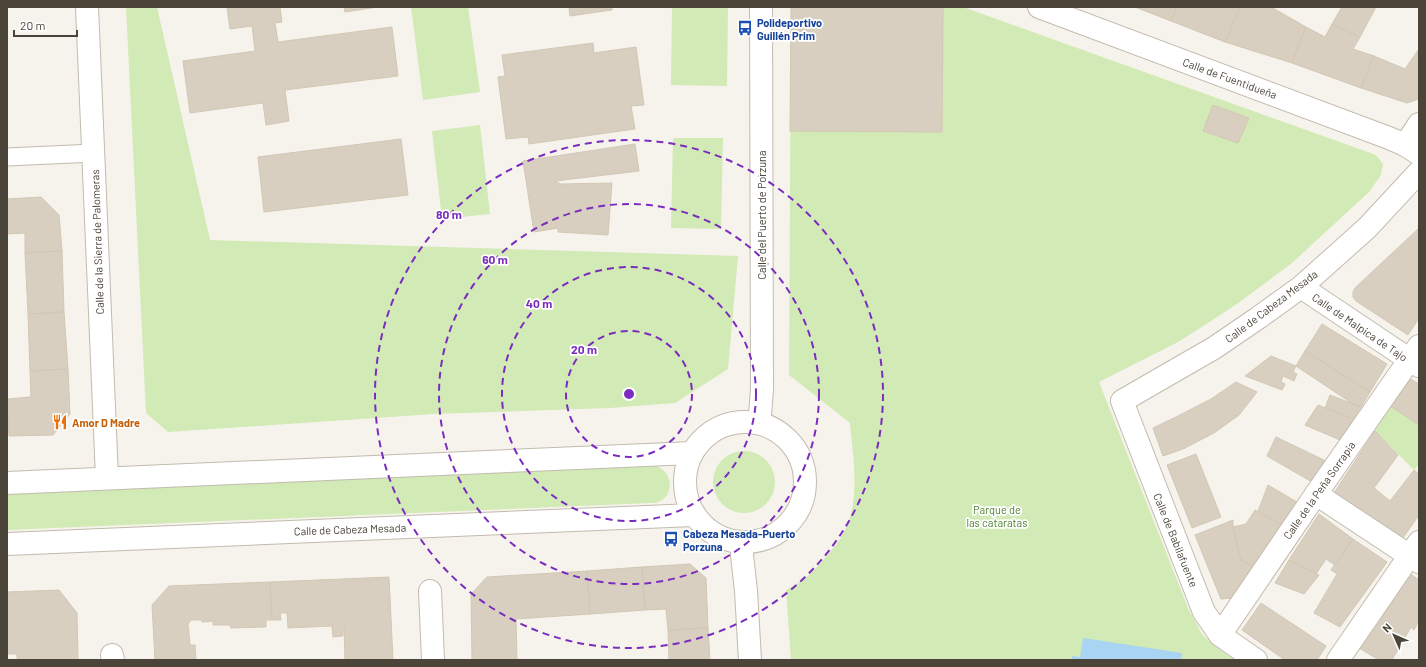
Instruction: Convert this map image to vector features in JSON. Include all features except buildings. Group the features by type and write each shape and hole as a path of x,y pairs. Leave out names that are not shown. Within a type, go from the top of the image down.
{"street":[{"name":"Calle de la Sierra de Palomeras","path":"87,7 107,478"},
{"name":"Calle del Puerto de Porzuna","path":"755,422 760,415 762,389 761,7"},
{"name":"Calle de Fuentidueña","path":"1039,7 1065,12 1381,135 1412,149"},
{"path":"1412,149 1419,124"},
{"path":"7,157 94,153"},
{"name":"Calle de Cabeza Mesada","path":"1122,401 1214,348 1301,287 1367,228 1419,172"},
{"name":"Calle de Malpica de Tajo","path":"1301,287 1416,357"},
{"name":"Calle de la Peña Sorrapia","path":"1220,635 1316,494 1416,357"},
{"name":"Calle de Babilafuente","path":"1122,401 1204,612 1220,635 1256,660"},
{"path":"736,422 755,422 774,428 790,441 801,458 805,477 804,498 795,516 781,530 764,540 743,542 724,539 707,529 694,515 687,500 684,484 686,468 692,453 703,438 718,427 736,422"},
{"path":"7,483 692,453"},
{"path":"1316,494 1416,553 1338,660"},
{"name":"Calle de Cabeza Mesada","path":"7,544 694,515"},
{"path":"743,542 742,555 746,591 750,660"},
{"path":"430,591 433,660"}],"green space":[{"path":"126,7 157,7 210,240 738,256 728,369 675,403 610,408 434,414 168,432 146,413"},
{"path":"411,7 468,7 480,92 423,100"},
{"path":"672,7 728,7 727,86 671,85"},
{"name":"Parque de las cataratas","path":"791,7 963,7 1376,155 1383,164 1381,175 1369,192 1292,263 1237,304 1180,341 1099,382 1188,608 1202,634 1212,644 1234,660 791,660 786,590 803,580 812,572 826,557 844,532 853,506 854,464 850,423 789,375"},
{"path":"480,125 490,214 442,219 432,131"},
{"path":"673,138 723,138 721,229 671,228"},
{"path":"1390,406 1419,425 1419,464 1414,470 1375,431"},
{"path":"738,451 750,451 766,460 773,470 775,482 773,494 766,504 750,513 738,513 727,508 718,499 713,488 713,476 718,465 727,456"},
{"path":"656,466 661,469 668,477 670,483 670,488 665,498 656,503 7,530 7,493"}],"water":[{"path":"1083,638 1182,653 1181,660 1072,660 1072,656 1080,657"}],"place":[{"name":"Polideportivo Guillén Prim","path":"745,28"},
{"name":"Amor D Madre","path":"60,422"},
{"name":"Cabeza Mesada-Puerto Porzuna","path":"671,539"}]}
